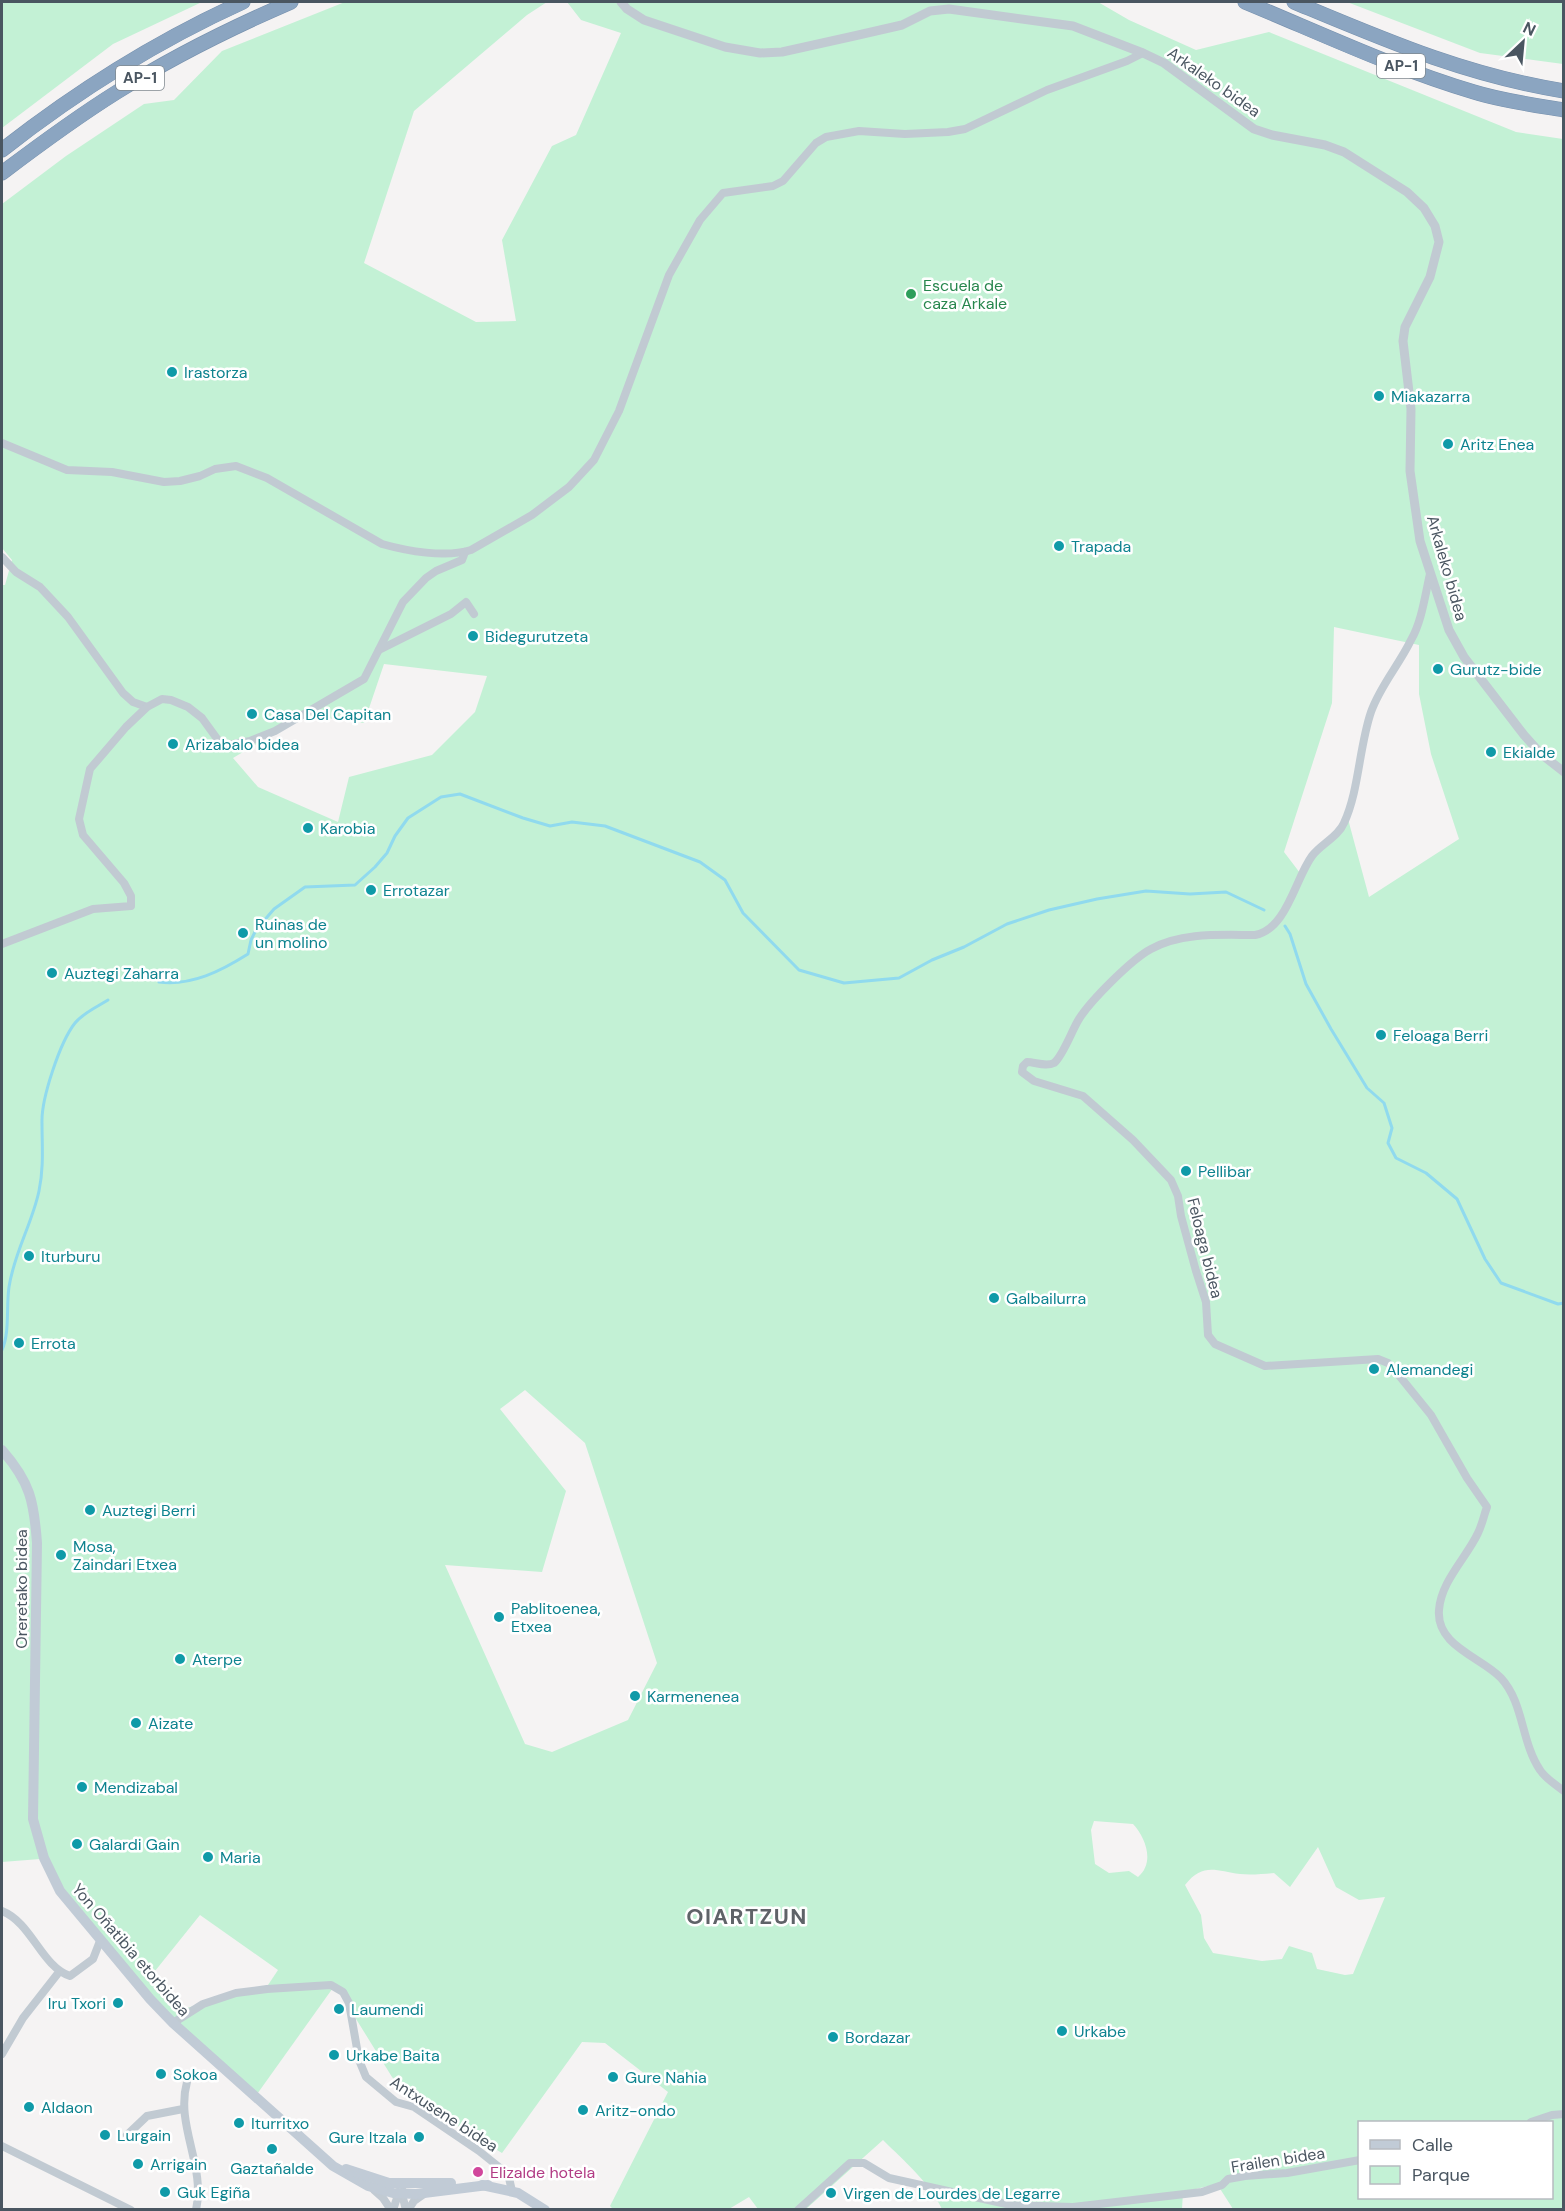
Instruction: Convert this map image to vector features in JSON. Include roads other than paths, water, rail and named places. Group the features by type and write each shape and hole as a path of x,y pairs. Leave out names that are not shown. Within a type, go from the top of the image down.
{"highway":[{"name":"AP-1","path":"2,150 60,106 111,73 164,42 243,2"},
{"name":"AP-1","path":"2,174 39,145 118,91 206,41 291,2"},
{"name":"AP-1","path":"1245,2 1382,59 1474,92 1517,103 1563,110"},
{"name":"AP-1","path":"1294,2 1428,57 1482,74 1563,92"}],"main road":[{"name":"Oreretako bidea","path":"2,1450 25,1481 35,1512 37,1543 36,1702"},
{"name":"Yon Oñatibia etorbidea","path":"36,1702 33,1819 40,1847 60,1891 100,1941 173,2023 323,2157 368,2182 401,2189 488,2185 512,2191"},
{"path":"512,2191 534,2201 545,2210"}],"street":[{"name":"Arkaleko bidea","path":"621,2 627,9 654,24 725,47 760,53 782,52 902,25 930,11 949,9 1073,26 1164,63 1254,129 1272,135 1325,145 1344,152 1407,192 1424,208 1435,226 1439,242 1430,277 1405,327 1403,341 1411,409 1410,471 1420,541 1449,630 1464,657 1524,735 1541,754 1563,772"},
{"path":"2,443 67,470 112,472 164,483 200,476 215,469 236,466 267,478 382,544 414,551 465,552 532,515 568,487 594,460 619,411 669,275 700,220 723,193 773,186 783,181 816,143 826,137 859,131 905,134 965,129 1047,90 1143,53"},
{"path":"2,944 93,909 131,906 131,897 124,883 83,835 80,819 90,769 126,727 147,707 162,699 188,706 202,718 221,743 232,745 250,741 275,731 364,679 403,602 426,578 462,560 465,552"},
{"path":"2,557 16,572 40,587 68,617 123,693 134,702 147,707"},
{"name":"Feloaga bidea","path":"1430,574 1413,638 1376,699 1370,715 1350,810 1343,826 1309,859 1275,925 1265,933 1191,937 1169,941 1152,948 1136,958 1088,1006 1054,1062 1049,1064 1026,1062 1022,1072 1034,1081 1083,1096 1133,1140 1171,1180 1178,1196 1181,1216 1206,1302 1208,1335 1215,1344 1265,1366 1377,1359 1388,1363 1393,1368 1431,1415 1467,1478 1487,1507 1478,1534 1440,1602 1441,1624 1455,1645 1496,1673 1507,1685 1524,1726 1526,1742 1534,1759 1541,1772 1563,1791"},
{"path":"379,651 451,614 466,602 474,614"},
{"path":"2,1911 22,1925 59,1972 70,1976 93,1959 100,1941"},
{"path":"2,2054 23,2018 59,1972"},
{"name":"Antxusene bidea","path":"173,2023 203,2004 236,1993 331,1985 343,1992 349,2003 359,2060 366,2077 396,2102 414,2107 479,2151 504,2171 509,2178 512,2191"},
{"path":"187,2082 183,2109 199,2187 196,2210"},
{"path":"127,2135 147,2116 183,2109"},
{"path":"1534,2121 1563,2114"},
{"path":"2,2146 131,2210"},
{"name":"Frailen bidea","path":"798,2210 850,2163 864,2163 889,2178 1011,2205 1073,2207 1202,2192 1222,2185 1228,2179 1245,2175 1287,2174 1358,2160"},
{"path":"368,2182 392,2210 401,2189"},
{"path":"407,2210 429,2188"},
{"path":"401,2189 407,2210"}],"waterway":[{"path":"159,982 183,982 206,976 248,954 256,930 274,909 305,887 355,885 387,853 395,836 408,818 441,797 460,794 550,826 572,822 605,826 700,862 725,880 743,913 799,970 844,983 899,978 1007,924 1049,910 1097,899 1146,891 1190,894 1226,892 1264,910"},
{"path":"1285,926 1290,934 1306,984 1331,1029 1367,1088 1384,1103 1392,1128 1388,1143 1396,1158 1426,1173 1457,1199 1485,1259 1501,1283 1558,1304 1564,1303"},
{"path":"2,1350 6,1335 11,1274 41,1182 43,1113 48,1086 63,1043 75,1023 86,1013 108,1000"}],"place":[{"name":"Escuela de caza Arkale","path":"911,294"},
{"name":"Irastorza","path":"172,372"},
{"name":"Miakazarra","path":"1379,396"},
{"name":"Aritz Enea","path":"1448,444"},
{"name":"Trapada","path":"1059,546"},
{"name":"Bidegurutzeta","path":"473,636"},
{"name":"Gurutz-bide","path":"1438,669"},
{"name":"Casa Del Capitan","path":"252,714"},
{"name":"Arizabalo bidea","path":"173,744"},
{"name":"Ekialde","path":"1491,752"},
{"name":"Karobia","path":"308,828"},
{"name":"Errotazar","path":"371,890"},
{"name":"Ruinas de un molino","path":"243,933"},
{"name":"Auztegi Zaharra","path":"52,973"},
{"name":"Feloaga Berri","path":"1381,1035"},
{"name":"Pellibar","path":"1186,1171"},
{"name":"Iturburu","path":"29,1256"},
{"name":"Galbailurra","path":"994,1298"},
{"name":"Errota","path":"19,1343"},
{"name":"Alemandegi","path":"1374,1369"},
{"name":"Auztegi Berri","path":"90,1510"},
{"name":"Mosa, Zaindari Etxea","path":"61,1555"},
{"name":"Pablitoenea, Etxea","path":"499,1617"},
{"name":"Aterpe","path":"180,1659"},
{"name":"Karmenenea","path":"635,1696"},
{"name":"Aizate","path":"136,1723"},
{"name":"Mendizabal","path":"82,1787"},
{"name":"Galardi Gain","path":"77,1844"},
{"name":"Maria","path":"208,1857"},
{"name":"Iru Txori","path":"118,2003"},
{"name":"Laumendi","path":"339,2009"},
{"name":"Urkabe","path":"1062,2031"},
{"name":"Bordazar","path":"833,2037"},
{"name":"Urkabe Baita","path":"334,2055"},
{"name":"Sokoa","path":"161,2074"},
{"name":"Gure Nahia","path":"613,2077"},
{"name":"Aldaon","path":"29,2107"},
{"name":"Aritz-ondo","path":"583,2110"},
{"name":"Iturritxo","path":"239,2123"},
{"name":"Lurgain","path":"105,2135"},
{"name":"Gure Itzala","path":"419,2137"},
{"name":"Gaztañalde","path":"272,2149"},
{"name":"Arrigain","path":"138,2164"},
{"name":"Elizalde hotela","path":"478,2172"},
{"name":"Guk Egiña","path":"165,2192"},
{"name":"Virgen de Lourdes de Legarre","path":"831,2193"}],"district":[{"name":"OIARTZUN","path":"747,1916"}]}
